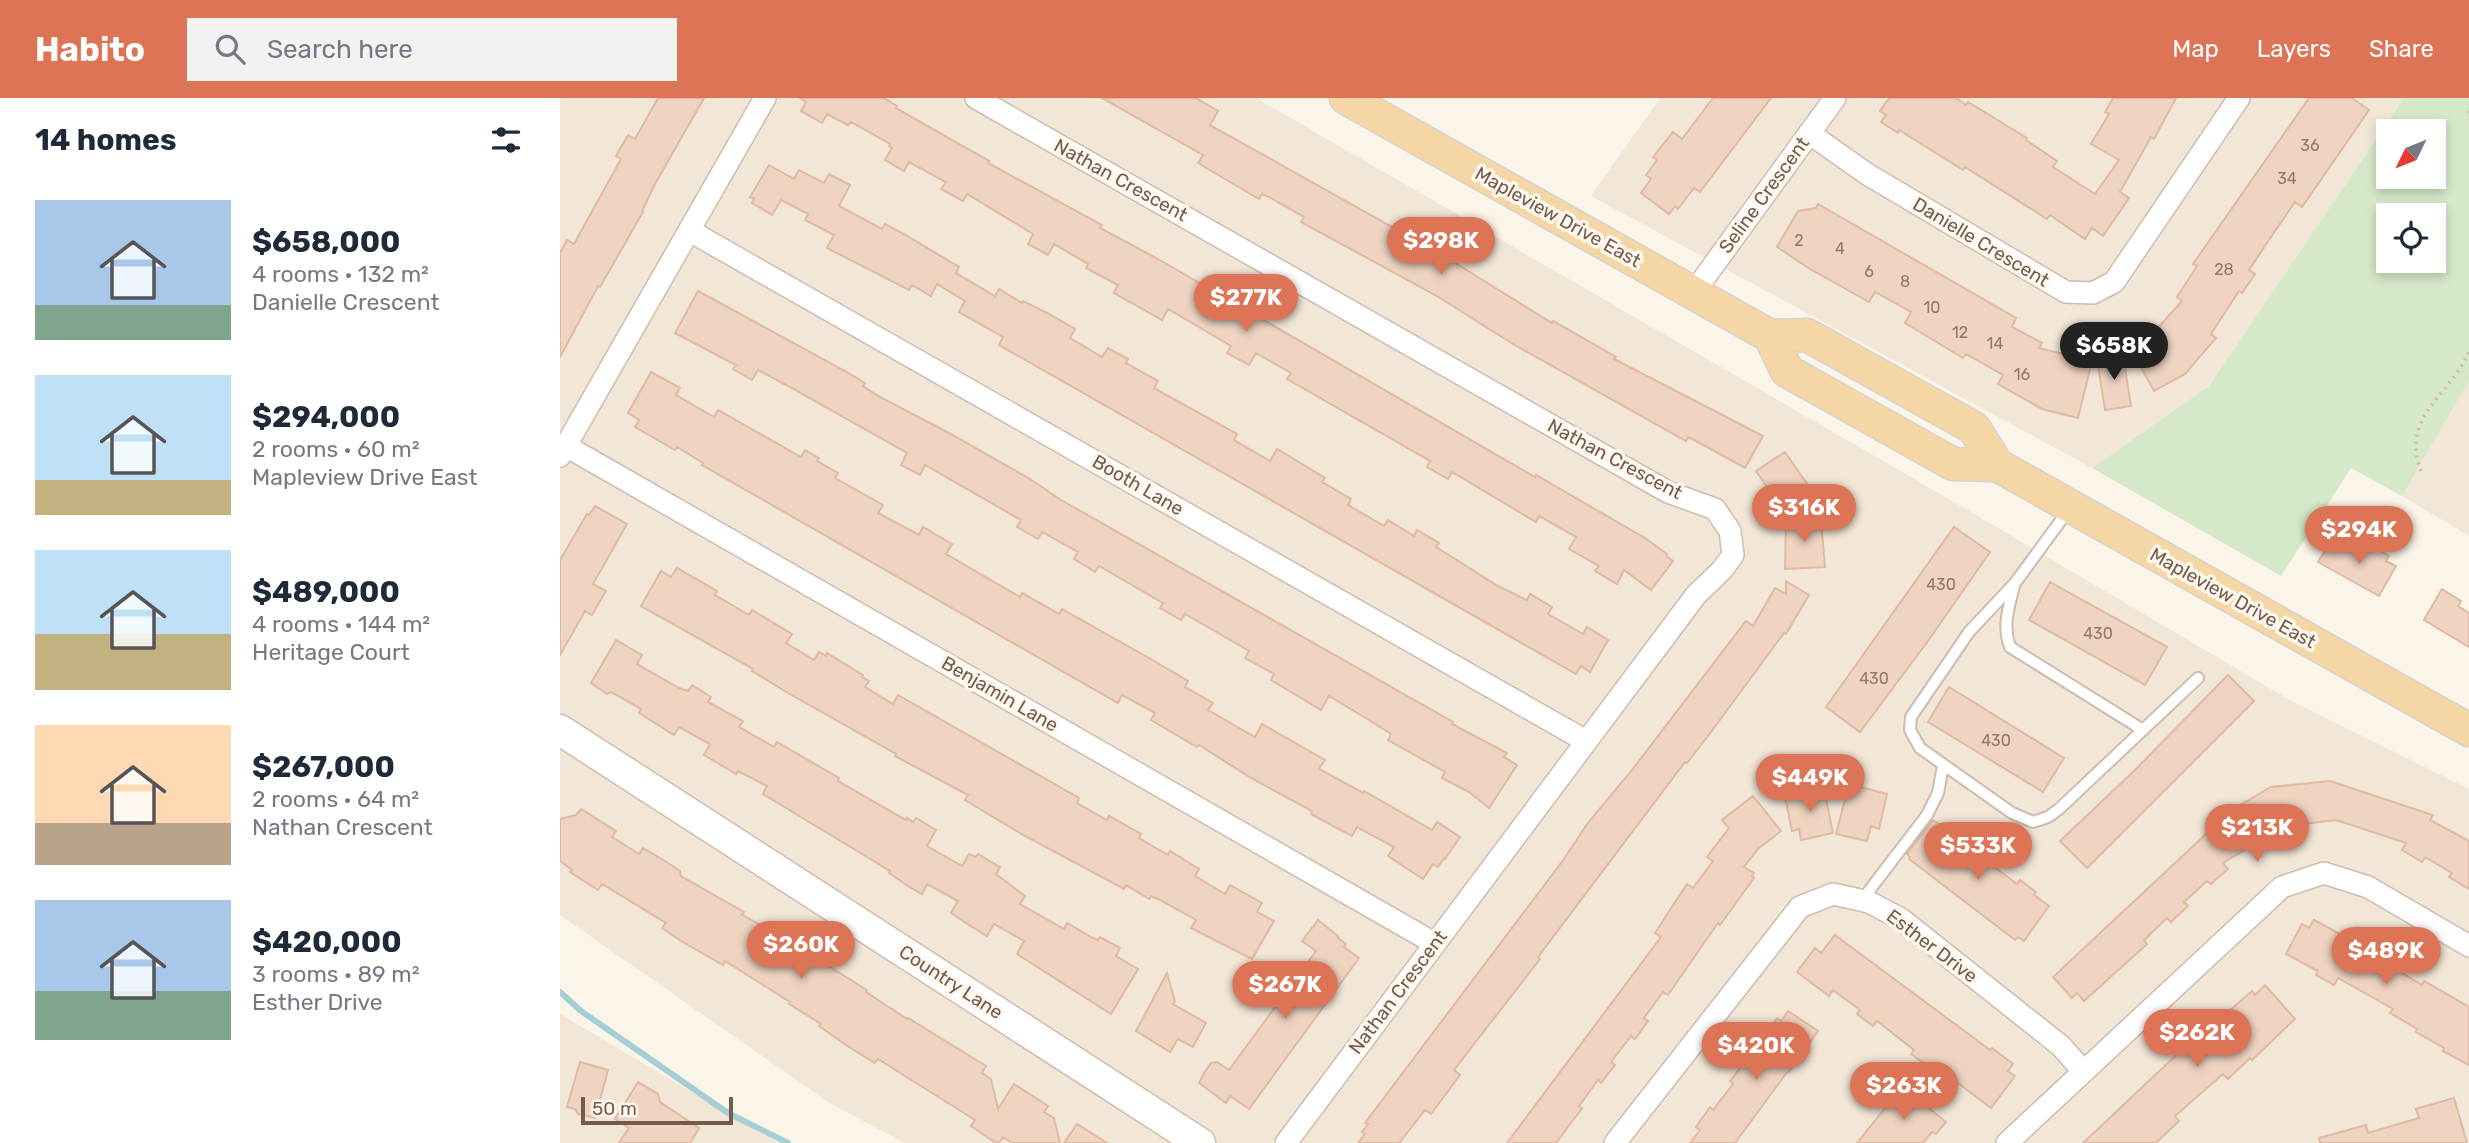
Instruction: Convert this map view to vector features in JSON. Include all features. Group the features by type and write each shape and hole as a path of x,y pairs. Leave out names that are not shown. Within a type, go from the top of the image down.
{"main road":[{"name":"Mapleview Drive East","path":"1346,98 1770,336 1807,335 1974,428 1997,465"},
{"name":"Mapleview Drive East","path":"1770,336 1787,371 1954,464 1997,465 2469,730"}],"street":[{"path":"563,451 765,98"},
{"name":"Nathan Crescent","path":"976,98 1668,492 1715,509 1730,531 1733,555 1722,570 1696,595 1286,1143"},
{"name":"Seline Crescent","path":"1694,292 1835,98"},
{"name":"Danielle Crescent","path":"1810,133 1867,174 2066,292 2093,293 2114,282 2239,98"},
{"name":"Booth Lane","path":"690,231 1586,741"},
{"name":"Benjamin Lane","path":"563,451 1434,943"},
{"name":"Country Lane","path":"560,730 1200,1143"},
{"path":"2007,1143 2282,887 2324,873 2368,887 2469,946"},
{"name":"Esther Drive","path":"1615,1143 1800,907 1833,894 1862,900 1901,919 2061,1046 2083,1071"}],"lane":[{"path":"2071,506 2015,583 1969,632 1911,717 1910,730 1920,748 2012,813 2033,822 2048,817 2059,808 2198,678"},
{"path":"2015,583 2006,620 2006,635 2010,647 2143,730"},
{"path":"1862,900 1927,815 1938,793 1944,766"}],"path":[{"path":"2469,110 2469,117"},
{"path":"2421,471 2414,444 2420,424 2469,352"}],"shaded area":[{"path":"560,98 1256,98 1954,502 2288,699 2469,789 2469,1143 905,1143 831,1104 560,915"},
{"path":"1660,98 2404,98 2390,119 2376,119 2376,139 2209,386 2092,468 1591,196"},
{"path":"2469,381 2469,536 2402,496"},
{"path":"560,1014 778,1143 560,1143"}],"green space":[{"path":"2404,98 2469,98 2469,381 2402,496 2351,468 2281,576 2092,468 2209,386 2376,139 2376,189 2446,189 2446,119 2390,119"}],"building":[{"path":"658,98 704,98 560,357 560,253 567,240 574,244 621,159 616,156 628,135 635,139"},
{"path":"800,98 884,98 897,106 896,108 989,161 988,163 1102,225 1100,228 1645,538 1673,561 1651,590 1624,570 1617,584 1595,571 1599,566 1569,549 1576,537 1539,516 1536,522 1452,472 1448,479 1427,467 1430,461 1287,379 1291,373 1256,353 1249,365 1227,353 1231,346 1168,309 1162,320 1114,293 1118,285 1086,268 1088,264 1054,244 1048,255 1028,244 1033,234 967,194 963,201 941,189 946,182 909,162 904,171 885,160 892,148 890,144 851,122 848,125 827,114 822,123 801,111 806,102"},
{"path":"1102,98 1196,98 1218,111 1210,125 1444,256 1552,323 1553,321 1616,357 1614,359 1763,436 1745,468 1688,437 1686,441 1513,344 1437,296 1301,222 1304,217 1269,197 1262,194 1259,199 1213,172 1198,163 1203,155"},
{"path":"1713,98 1771,98 1700,192 1694,188 1678,209 1675,206 1669,214 1641,193 1651,179 1646,175 1657,160 1653,157 1673,132 1682,139"},
{"path":"1889,98 1956,98 1966,105 1968,102 2027,138 2026,140 2057,161 2053,167 2095,194 2119,160 2091,144 2109,114 2105,112 2113,98 2176,98 2120,192 2129,198 2103,236 2092,228 2085,239 2050,215 2047,219 1965,167 1963,170 1899,130 1898,133 1881,122 1886,115 1880,111"},
{"path":"2309,98 2352,98 2369,110 2302,207 2295,202 2275,231 2249,270 2255,274 2242,293 2239,291 2211,334 2216,338 2185,374 2154,391 2131,349 2148,339 2182,301 2177,297 2197,266 2193,264"},
{"path":"769,165 794,179 799,170 824,183 829,174 850,185 839,206 882,229 885,224 904,234 959,267 956,273 995,296 999,289 1075,329 1070,338 1102,357 1108,348 1128,359 1126,363 1158,381 1154,388 1237,434 1234,440 1270,461 1277,449 1325,478 1322,482 1351,499 1348,505 1384,526 1388,520 1414,536 1417,530 1439,543 1436,547 1498,586 1527,600 1530,594 1552,607 1548,614 1583,634 1587,627 1608,640 1590,672 1581,666 1576,674 999,345 1003,337 959,312 965,301 937,284 931,296 912,285 909,290 827,248 834,235 805,220 808,214 781,200 772,215 752,203 754,199 750,197"},
{"path":"1818,204 2016,318 2012,327 2042,343 2039,348 2092,361 2078,418 2042,409 1998,384 2003,375 1966,354 1963,358 1905,323 1911,312 1875,292 1869,302 1777,247 1798,211 1816,208"},
{"path":"698,291 845,371 865,383 863,386 878,396 949,433 1030,479 1061,500 1507,753 1504,757 1517,765 1489,808 1469,792 1442,778 1445,772 1388,740 1391,734 1329,696 1321,710 1271,680 1274,674 1245,658 1249,651 1185,614 1181,620 1160,608 1163,603 1099,566 1095,572 1074,559 1078,552 1042,532 1038,539 1017,527 1021,520 925,465 920,475 901,465 907,453 788,386 758,370 752,380 733,369 736,365 675,333"},
{"path":"2123,355 2131,406 2105,410 2097,359"},
{"path":"651,372 680,388 676,395 714,417 718,410 801,457 805,450 819,458 817,461 838,473 835,478 883,505 878,513 919,535 923,527 952,544 946,554 1020,597 1022,593 1059,614 1062,609 1188,681 1185,687 1213,703 1208,710 1255,737 1262,724 1325,760 1319,769 1432,830 1437,822 1460,837 1438,867 1433,864 1423,879 1388,856 1394,847 1357,827 1352,836 1311,814 1312,811 1151,720 1155,713 1122,695 1118,703 702,465 703,463 677,447 675,450 635,427 639,420 628,413"},
{"path":"1785,452 1812,491 1780,512 1756,471"},
{"path":"595,506 627,524 593,584 606,591 592,615 585,611 560,655 560,560 587,514 589,515"},
{"path":"1821,519 1825,567 1785,569 1786,520"},
{"path":"1954,527 1990,552 1860,732 1826,707"},
{"path":"2332,539 2356,553 2360,546 2371,552 2374,547 2389,556 2386,561 2396,566 2379,596 2318,562"},
{"path":"677,568 717,591 715,595 749,615 752,610 792,634 786,643 814,660 819,652 826,656 827,653 863,675 862,677 869,681 865,687 893,704 898,695 1079,798 1077,803 1107,820 1109,816 1141,834 1139,838 1168,855 1170,851 1199,869 1195,876 1225,894 1230,885 1262,903 1257,912 1274,921 1252,959 1191,928 1196,920 1160,900 1151,896 1149,899 1126,885 1124,889 1025,836 965,800 968,795 895,756 896,754 752,671 753,669 641,606 661,571 671,577"},
{"path":"1786,581 1809,595 1786,634 1784,633 1687,763 1685,762 1538,957 1540,959 1454,1070 1460,1075 1431,1114 1425,1110 1399,1143 1358,1143 1365,1134 1362,1132 1368,1124 1365,1123 1564,859 1587,824 1632,770 1746,621 1753,626 1775,588 1786,594"},
{"path":"2050,582 2167,647 2145,685 2029,620"},
{"path":"2442,589 2461,601 2458,606 2469,613 2469,647 2424,620"},
{"path":"616,640 642,655 637,664 679,688 688,691 692,685 711,697 708,702 743,721 739,727 774,747 777,742 906,820 907,818 913,822 916,818 936,830 927,846 962,866 969,854 976,857 978,854 1000,867 996,874 1025,896 1020,904 1064,929 1067,923 1091,937 1098,940 1100,937 1120,948 1116,956 1138,969 1111,1014 1017,954 1024,941 994,924 987,936 951,913 958,901 927,884 922,894 908,886 889,873 890,871 763,794 767,786 738,771 736,774 704,755 710,744 679,727 674,735 639,713 641,709 611,692 607,694 591,683"},
{"path":"2228,675 2254,701 2087,868 2060,841 2134,771"},
{"path":"1949,687 2064,758 2043,792 1928,722"},
{"path":"2330,781 2433,815 2430,820 2469,841 2469,889 2449,877 2452,873 2425,857 2422,862 2402,850 2406,843 2336,820 2285,826 2223,863 2228,869 2211,884 2207,881 2184,902 2188,906 2171,922 2167,918 2144,940 2147,944 2084,1001 2077,993 2072,998 2053,977 2220,821 2218,818 2271,787"},
{"path":"1849,784 1887,794 1879,829 1871,826 1867,841 1836,834"},
{"path":"1824,789 1833,833 1801,840 1799,829 1792,831 1785,797"},
{"path":"1753,796 1781,831 1758,849 1744,867 1754,873 1754,878 1720,925 1718,923 1668,995 1663,992 1644,1018 1648,1021 1635,1039 1631,1036 1611,1062 1615,1065 1601,1083 1598,1080 1579,1106 1582,1108 1556,1143 1507,1143 1661,937 1655,933 1687,884 1693,888 1713,861 1707,857 1729,828 1722,820"},
{"path":"581,809 616,831 612,837 639,854 643,848 668,863 680,871 681,876 744,912 742,915 779,935 867,990 866,992 907,1019 986,1066 982,1073 991,1079 998,1109 1014,1084 1048,1106 1044,1112 1054,1118 1060,1143 1012,1143 1003,1137 996,1143 971,1126 975,1120 878,1059 875,1063 849,1047 819,1026 821,1024 789,1004 790,1002 725,961 723,965 681,941 662,928 666,923 602,884 598,890 570,872 572,870 560,861 560,819 576,815"},
{"path":"1933,820 2017,884 2020,880 2049,906 2024,941 2018,937 2015,940 1909,859 1907,854"},
{"path":"1318,920 1346,944 1344,947 1359,958 1249,1109 1230,1096 1226,1103 1199,1083 1204,1073 1211,1063 1217,1062 1229,1070 1316,951 1302,941"},
{"path":"2314,920 2396,964 2394,968 2422,985 2424,981 2469,1007 2469,1065 2443,1051 2444,1048 2390,1013 2393,1009 2338,978 2334,985 2316,975 2318,971 2286,954 2302,924 2309,928"},
{"path":"1835,935 1990,1050 1992,1048 2013,1064 2008,1071 2015,1076 1991,1108 1946,1074 1943,1077 1911,1054 1914,1050 1877,1021 1873,1026 1857,1014 1860,1010 1833,990 1829,996 1797,972 1815,948 1821,953"},
{"path":"1167,973 1175,1002 1173,1004 1206,1023 1193,1047 1178,1039 1170,1052 1136,1031"},
{"path":"2265,985 2295,1019 2252,1060 2250,1058 2228,1079 2223,1074 2175,1116 2179,1121 2156,1143 2083,1143 2224,1010 2227,1013 2252,991 2255,995"},
{"path":"1788,1011 1818,1031 1789,1072 1735,1143 1690,1143 1700,1130 1696,1127 1710,1107 1713,1110 1733,1084 1730,1081 1744,1063 1747,1066 1767,1040 1763,1038 1777,1018 1781,1021"},
{"path":"580,1062 608,1070 595,1118 578,1114 575,1109 567,1107"},
{"path":"638,1082 658,1094 660,1102 699,1128 690,1143 619,1143 629,1128 615,1119"},
{"path":"1902,1087 1946,1122 1936,1134 1932,1132 1923,1143 1857,1143"},
{"path":"2454,1098 2467,1143 2320,1143 2319,1138 2366,1125 2368,1133 2419,1118 2416,1109"},
{"path":"1077,1124 1107,1143 1064,1143"}],"waterway":[{"path":"560,992 581,1011 728,1113 788,1143"}]}
